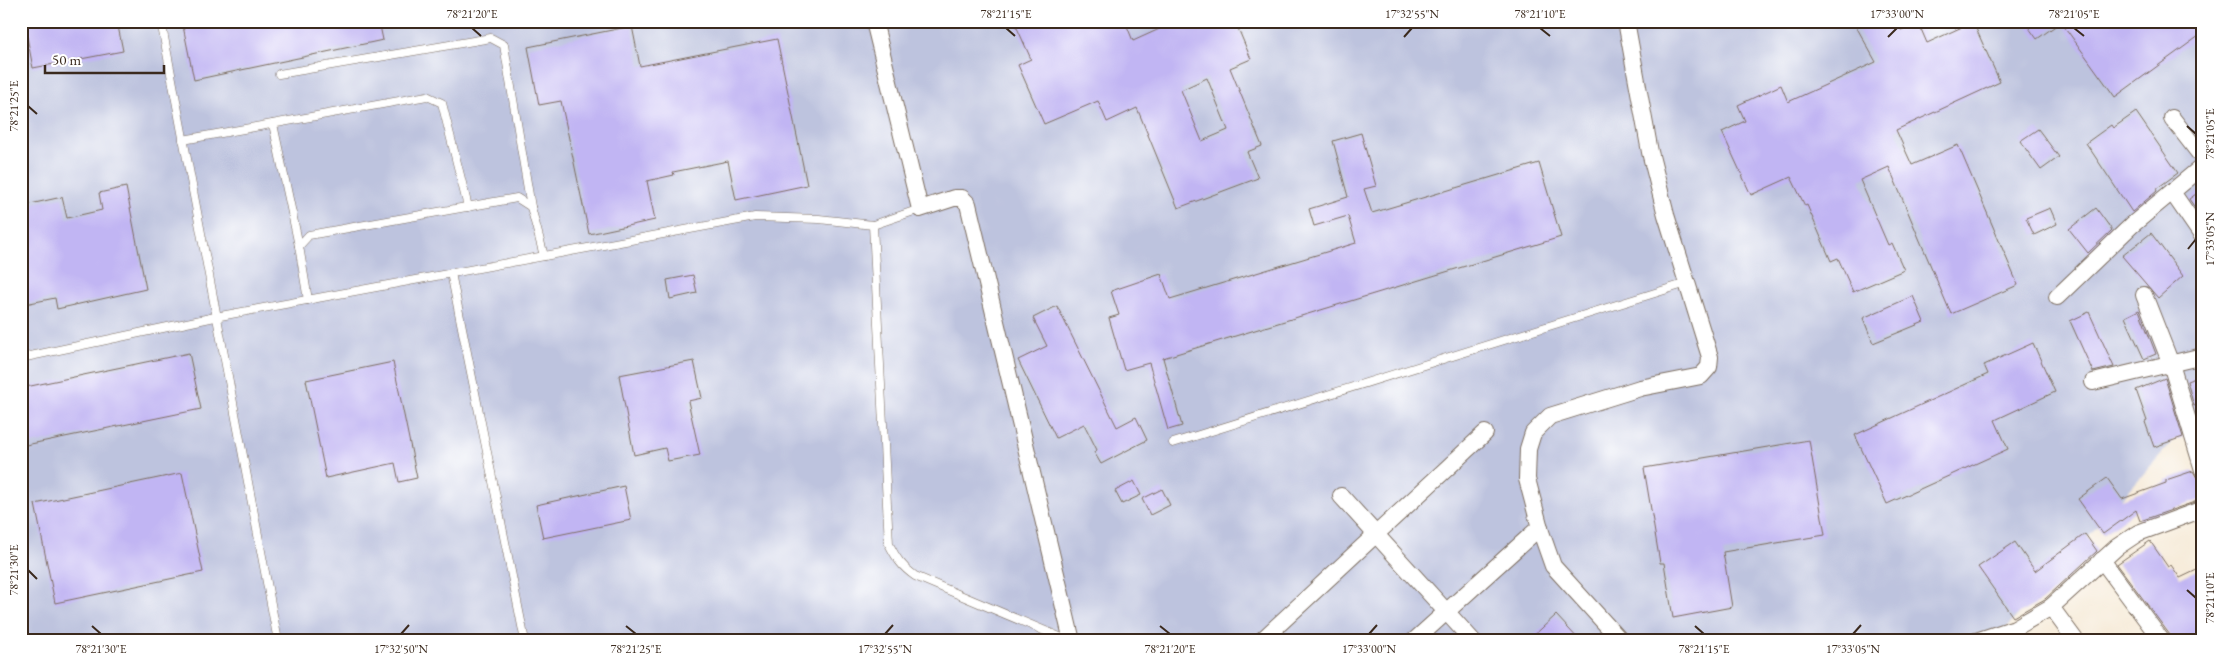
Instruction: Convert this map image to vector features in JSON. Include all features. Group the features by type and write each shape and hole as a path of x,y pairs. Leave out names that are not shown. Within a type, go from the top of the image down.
{"street":[{"path":"874,21 920,210 954,198 962,198 968,204 1071,641"},
{"path":"1621,641 1553,566 1527,479 1528,449 1533,433 1550,416 1640,388 1701,376 1710,367 1710,357 1650,152 1626,21"},
{"path":"2172,118 2203,158"},
{"path":"2057,297 2132,225 2203,166"},
{"path":"2172,192 2203,237"},
{"path":"2144,295 2171,364 2203,470"},
{"path":"2093,382 2203,356"},
{"path":"1261,641 1485,433"},
{"path":"1341,496 1473,641"},
{"path":"1976,641 2001,637 2051,606 2102,560 2138,533 2203,509"},
{"path":"1414,641 1540,527"},
{"path":"2102,560 2162,641"},
{"path":"2051,606 2076,641"}],"lane":[{"path":"161,21 215,317 278,641"},
{"path":"279,74 491,38 504,45 531,207 544,256"},
{"path":"183,140 427,96 442,103 468,207"},
{"path":"273,124 299,246 308,300"},
{"path":"299,246 309,235 517,198 531,207"},
{"path":"21,358 215,317 755,217 819,219 873,226 920,210"},
{"path":"873,226 889,544 896,559 915,576 1071,641"},
{"path":"451,273 525,641"},
{"path":"1173,443 1687,283"}],"shaded area":[{"path":"21,21 2203,21 2203,407 1995,641 21,641"}],"building":[{"path":"24,21 117,21 123,51 33,68"},
{"path":"182,21 379,21 383,40 194,80"},
{"path":"1014,21 1125,21 1133,41 1177,21 1235,21 1251,59 1230,68 1262,146 1247,152 1258,178 1178,208 1137,108 1107,122 1098,101 1044,124 1018,65 1031,59","holes":["1207,78 1228,130 1202,141 1181,90"]},
{"path":"1853,21 1896,21 1901,30 1918,22 1927,43 1973,22 2000,82 1896,130 1912,165 1958,145 2018,285 1951,314 1889,167 1860,180 1888,245 1892,243 1904,270 1853,292 1838,258 1831,261 1807,205 1805,206 1791,177 1751,195 1722,132 1745,121 1738,105 1781,85 1788,102 1876,62"},
{"path":"2024,21 2203,21 2203,33 2115,97 2061,22 2037,39"},
{"path":"632,26 640,66 777,39 807,185 736,200 728,161 673,172 674,175 647,181 655,220 589,234 561,101 539,105 528,47"},
{"path":"2136,112 2178,173 2156,189 2157,191 2132,212 2086,143 2111,125 2113,128"},
{"path":"2038,129 2059,157 2041,170 2020,141"},
{"path":"1361,133 1376,186 1364,189 1372,213 1539,163 1561,237 1163,358 1182,426 1168,430 1149,363 1124,370 1109,318 1119,315 1111,291 1161,274 1170,299 1356,243 1348,216 1314,226 1309,209 1348,197 1333,141"},
{"path":"126,187 146,289 57,309 55,298 25,304 21,284 21,206 62,197 67,218 102,210 99,193"},
{"path":"2203,189 2203,219 2189,199"},
{"path":"2050,208 2057,224 2034,235 2026,218"},
{"path":"2096,208 2112,230 2088,253 2069,229"},
{"path":"2151,233 2183,276 2158,298 2122,256"},
{"path":"693,275 697,293 670,299 667,280"},
{"path":"1913,296 1924,322 1873,343 1863,318"},
{"path":"1057,306 1117,427 1136,417 1147,440 1101,464 1094,452 1097,450 1084,424 1056,438 1018,360 1047,346 1033,318"},
{"path":"2139,310 2156,354 2144,359 2125,317"},
{"path":"2089,312 2114,367 2093,372 2070,321"},
{"path":"2033,343 2055,392 1995,420 2008,449 1887,504 1855,435 1988,374 1984,365"},
{"path":"189,353 201,409 21,446 21,388"},
{"path":"694,361 702,398 688,401 700,455 668,461 665,448 634,455 619,375"},
{"path":"393,362 417,478 399,482 395,463 326,478 306,380"},
{"path":"2203,375 2203,403 2194,406 2187,381"},
{"path":"2165,378 2183,437 2154,447 2136,390"},
{"path":"1809,440 1825,535 1723,552 1732,607 1673,618 1664,563 1660,563 1644,468"},
{"path":"2193,471 2197,478 2203,480 2203,499 2140,521 2136,510 2103,534 2078,499 2107,478 2122,499 2166,483 2166,480"},
{"path":"182,473 203,572 55,603 35,504"},
{"path":"1134,481 1141,495 1122,504 1115,491"},
{"path":"624,486 631,520 543,538 536,505"},
{"path":"1162,489 1170,505 1150,515 1142,499"},
{"path":"2085,534 2097,551 2045,599 2013,617 1978,567 2015,542 2035,571"},
{"path":"2150,541 2168,567 2171,565 2180,578 2203,567 2203,641 2172,641 2170,635 2117,564"},
{"path":"1556,615 1580,641 1528,641"}]}
